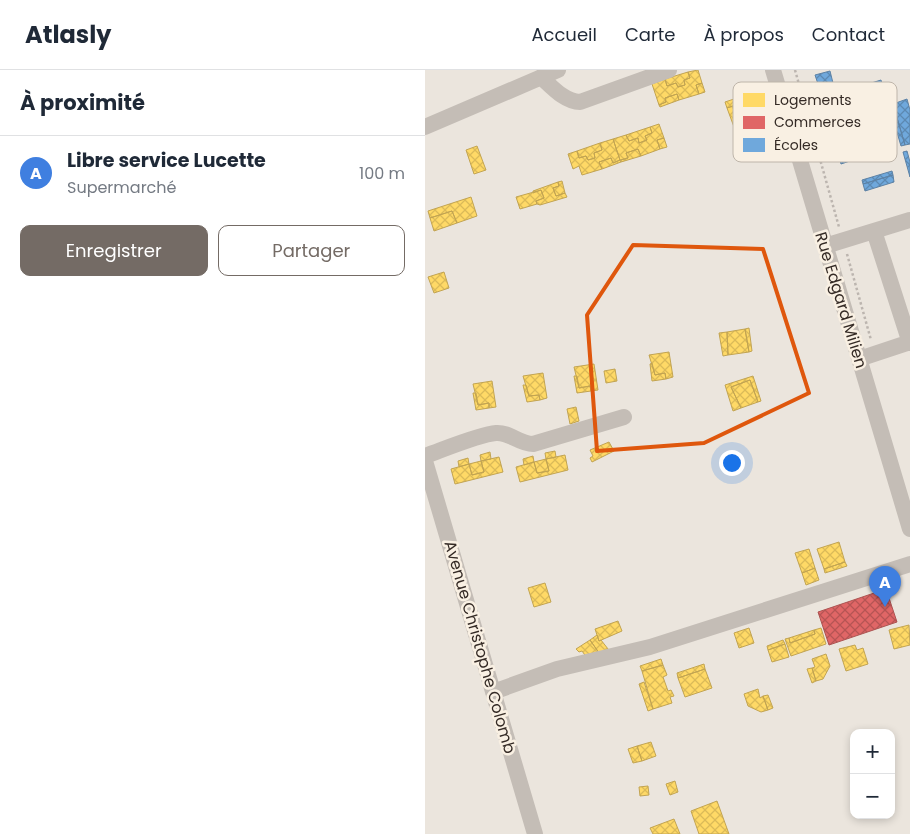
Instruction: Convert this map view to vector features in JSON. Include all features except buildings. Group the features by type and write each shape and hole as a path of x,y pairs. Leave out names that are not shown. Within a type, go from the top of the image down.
{"street":[{"path":"425,127 534,76 558,70"},
{"path":"534,76 573,102 580,102 669,70"},
{"name":"Rue Edgard Milien","path":"773,70 777,82"},
{"name":"Rue Edgard Milien","path":"800,162 859,359 906,503 910,529"},
{"path":"825,246 910,220"},
{"path":"859,359 910,342 874,231"},
{"path":"425,456 495,433 507,435 522,443 533,444 624,417"},
{"name":"Avenue Christophe Colomb","path":"425,461 535,834"},
{"path":"493,692 557,669 650,647 910,564"}],"path":[{"path":"821,162 872,345"}],"highlighted area":[{"path":"633,245 763,249 809,393 704,443 597,451 587,315"}],"place":[{"name":"Libre service Lucette","path":"885,607"}]}
